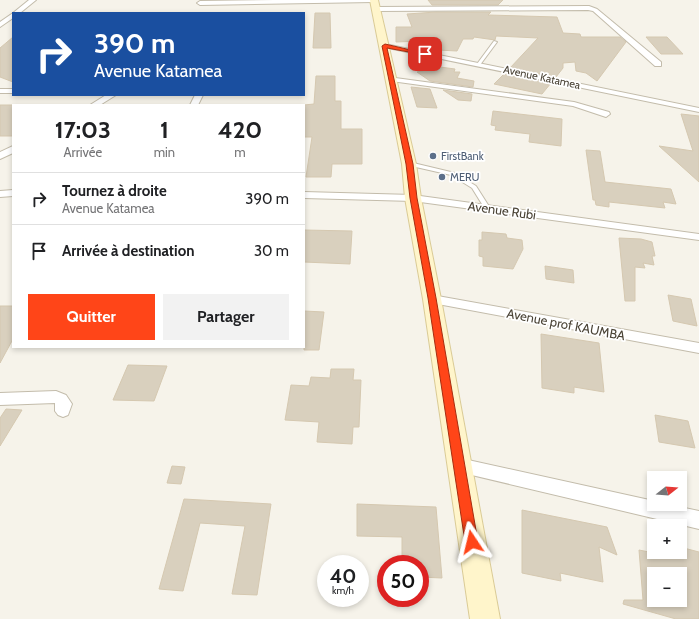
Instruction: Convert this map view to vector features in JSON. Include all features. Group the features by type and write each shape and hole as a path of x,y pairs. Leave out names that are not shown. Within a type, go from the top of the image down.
{"main road":[{"path":"374,3 385,46 409,164 413,198 432,298 485,619"}],"street":[{"path":"17,12 33,0"},
{"path":"200,4 374,3 588,8 595,10 658,64"},
{"path":"0,25 12,16"},
{"name":"Avenue Katamea","path":"385,46 480,64 699,110"},
{"path":"391,79 574,104 606,114"},
{"path":"0,91 12,91"},
{"path":"96,104 110,96"},
{"path":"0,156 12,150"},
{"path":"0,194 12,193"},
{"name":"Avenue Rubi","path":"305,195 413,198 699,237"},
{"name":"Avenue prof KAUMBA","path":"432,298 699,348"},
{"path":"0,399 56,398 61,399 64,404 63,411"},
{"path":"459,465 699,520"}],"lane":[{"path":"480,64 495,42"},
{"path":"409,164 453,174 474,187 487,208"}],"building":[{"path":"428,0 503,0 498,5 432,5"},
{"path":"436,12 491,12 488,15 557,17 563,33 580,34 581,37 620,37 626,42 597,81 586,73 576,71 575,62 563,63 563,68 556,77 510,68 538,38 496,36 495,40 474,37 473,39 463,39 457,51 419,49 421,41 396,42 396,27 412,27 407,14"},
{"path":"315,13 330,13 331,48 313,48"},
{"path":"646,37 667,37 683,54 661,54"},
{"path":"12,38 12,82 0,77 0,48"},
{"path":"440,67 455,69 454,72 460,72 457,78 474,81 473,87 430,81 417,72"},
{"path":"504,74 551,83 542,94 494,84"},
{"path":"316,76 335,76 335,101 341,101 341,129 362,129 362,164 332,164 331,177 306,177 312,137 305,137 305,105 314,104"},
{"path":"411,87 430,89 437,108 417,107"},
{"path":"443,90 472,94 471,101 458,100"},
{"path":"0,105 12,105 12,136 0,136"},
{"path":"493,111 562,119 561,146 529,142 530,134 495,130 496,126 491,125"},
{"path":"681,114 699,116 699,182 659,146 693,151"},
{"path":"586,150 600,151 605,182 671,189 676,204 663,202 665,208 609,202 609,207 596,205 595,200 593,200"},
{"path":"305,230 352,231 350,264 305,262"},
{"path":"482,232 506,234 507,238 522,240 523,249 513,269 483,266 483,257 479,256 479,240 482,240"},
{"path":"619,238 641,239 652,242 655,256 652,256 654,265 643,263 645,268 635,267 635,301 625,301"},
{"path":"545,266 573,270 574,283 546,279"},
{"path":"668,295 691,299 697,326 673,321"},
{"path":"0,306 12,306 12,341 0,363"},
{"path":"305,311 324,312 319,350 304,350"},
{"path":"541,334 599,343 604,392 574,387 574,393 542,388"},
{"path":"128,365 167,366 154,401 113,400"},
{"path":"331,369 354,369 353,380 361,380 359,427 353,427 352,444 317,442 319,422 285,420 291,385 309,386 311,377 330,378"},
{"path":"6,409 22,410 0,446 0,418"},
{"path":"655,415 688,421 695,448 659,442"},
{"path":"172,466 185,467 181,484 167,483"},
{"path":"184,499 271,504 257,595 232,594 245,526 200,523 183,591 159,589"},
{"path":"357,504 436,507 442,578 429,577 429,555 402,555 402,537 357,536"},
{"path":"522,510 607,527 617,555 599,547 603,582 560,573 561,581 522,573"},
{"path":"687,549 699,552 699,619 676,619 623,604 624,600 643,600 639,550 647,552 647,559 687,559"}],"place":[{"name":"FirstBank","path":"433,156"},
{"name":"MERU","path":"442,177"}],"route":[{"path":"425,54 385,46 409,164 413,198 432,298 472,542"}]}
